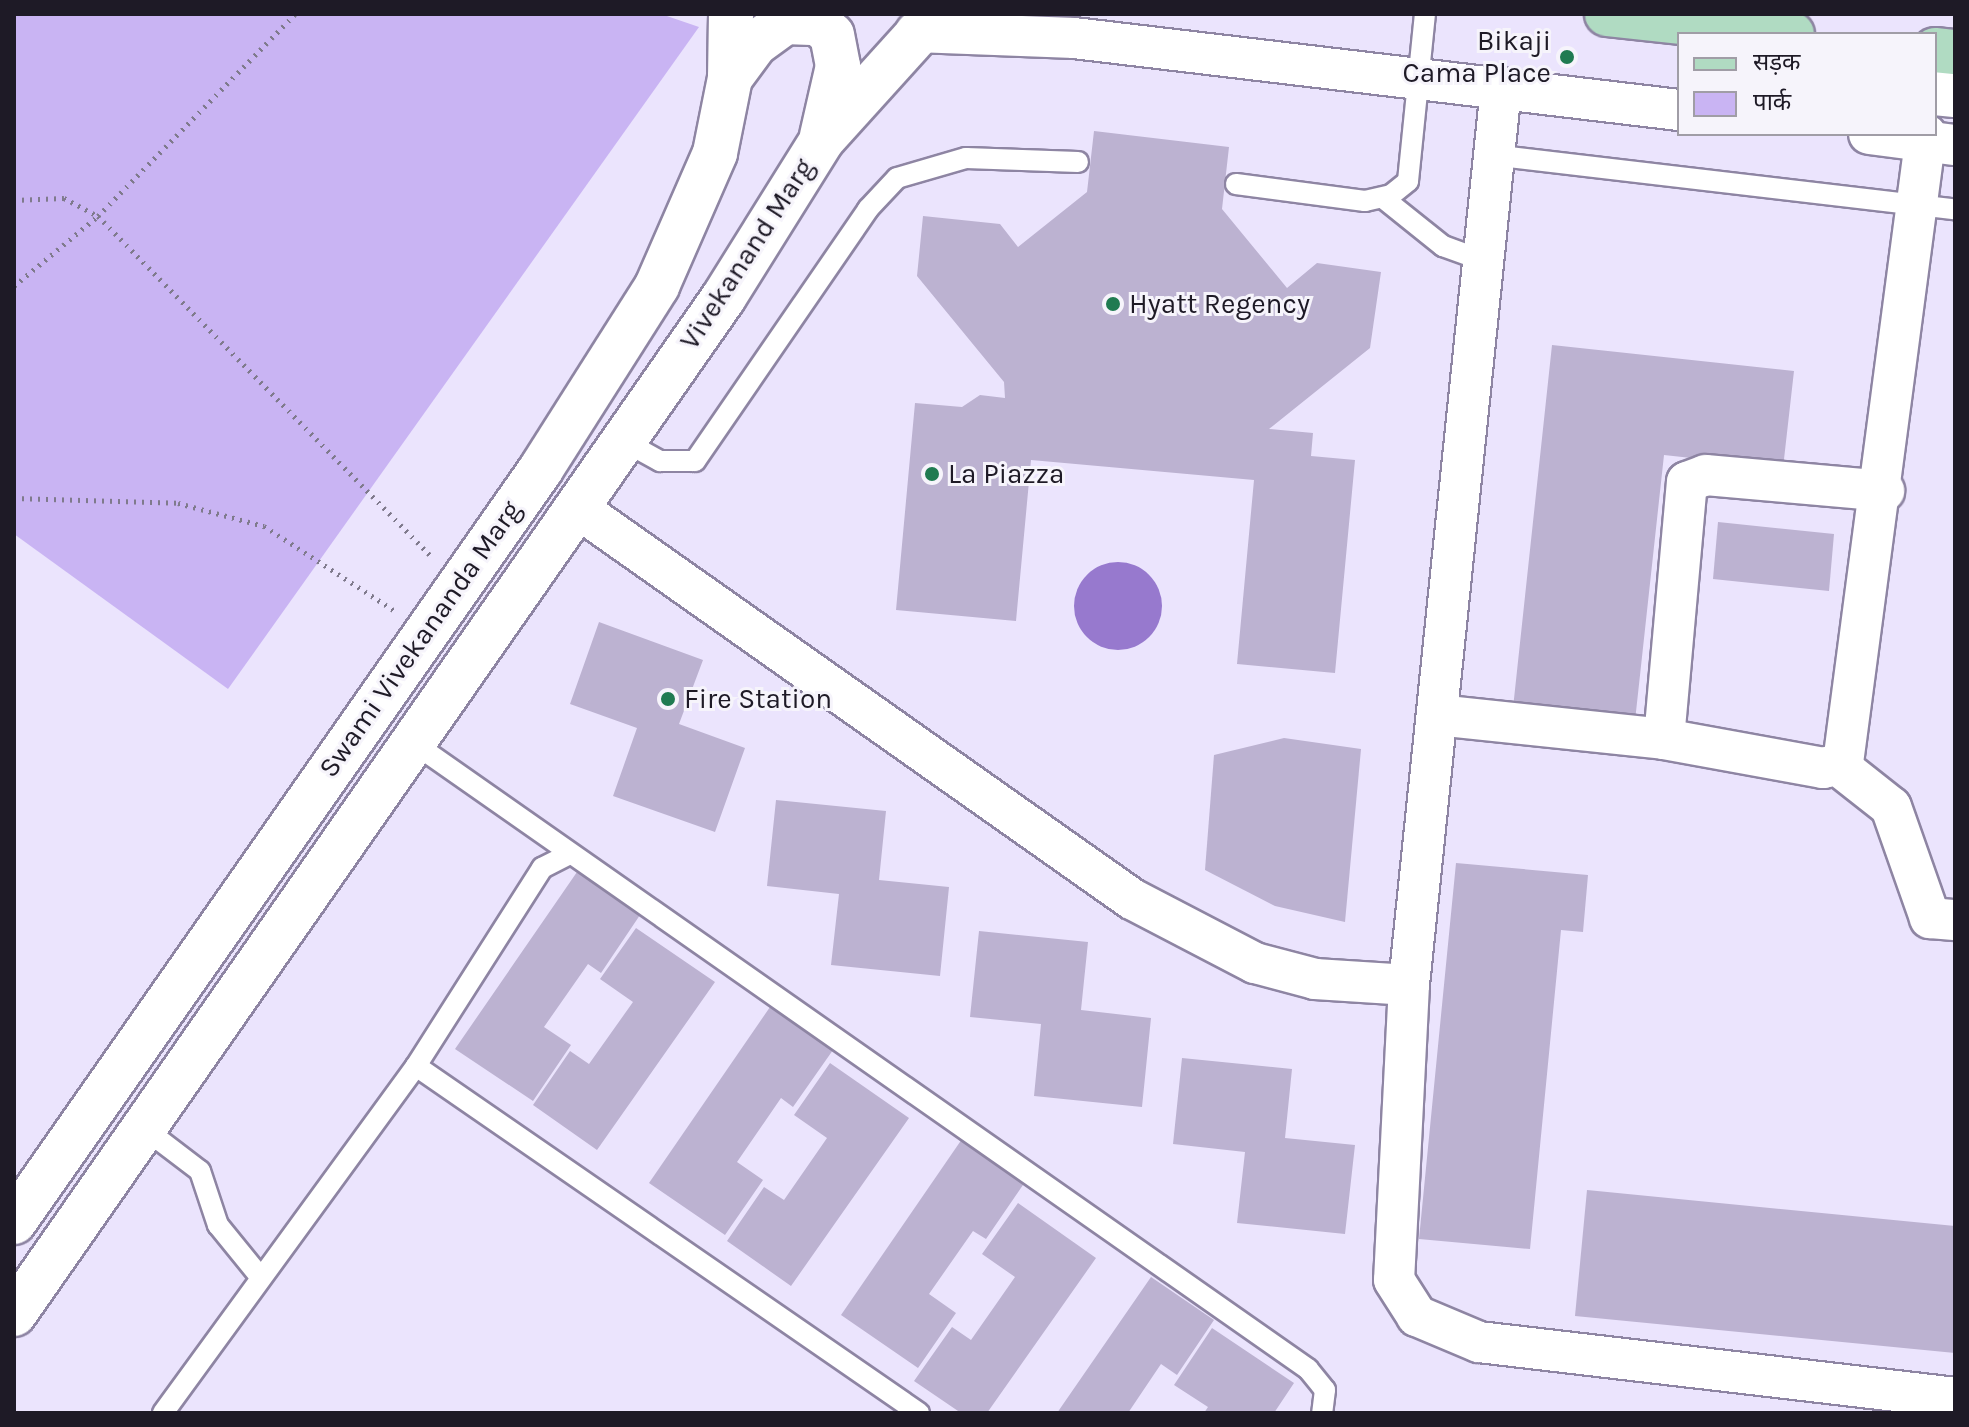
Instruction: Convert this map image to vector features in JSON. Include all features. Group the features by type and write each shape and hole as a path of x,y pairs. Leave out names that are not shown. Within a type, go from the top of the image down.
{"main road":[{"path":"1615,15 1773,32"}],"street":[{"name":"Swami Vivekananda Marg","path":"14,1222 458,585 657,286 715,153 730,78 731,14"},
{"path":"1615,15 1687,32"},
{"path":"730,78 755,44 785,22 818,23 832,35 838,66 822,140"},
{"path":"926,23 1677,110"},
{"name":"Vivekanand Marg","path":"576,507 619,438 724,297 822,140 926,23"},
{"path":"1501,88 1478,259 1446,716 1409,985 1394,1280 1417,1316 1479,1342 1955,1398"},
{"path":"1839,766 1884,491 1936,206 1935,140 1891,136"},
{"path":"1664,739 1687,482 1706,475 1884,491"},
{"name":"Swami Vivekananda Marg","path":"14,1314 141,1126 415,744 576,507"},
{"path":"576,507 1144,906 1255,963 1315,979 1409,985"},
{"path":"1446,716 1664,739 1839,766 1891,807 1930,918 1955,920"}],"lane":[{"path":"1383,198 1413,169 1425,14"},
{"path":"1492,155 1936,206"},
{"path":"619,438 660,461 695,461 868,209 897,178 966,158 1078,162"},
{"path":"1236,184 1335,200 1383,198 1443,246 1478,259"},
{"path":"1440,863 1446,716"},
{"path":"415,744 567,855 1308,1369 1325,1390 1322,1413"},
{"path":"163,1413 416,1066 542,868 567,855"},
{"path":"416,1066 919,1413"},
{"path":"141,1126 200,1171 218,1225 261,1278"}],"path":[{"path":"14,286 98,216 295,14"},
{"path":"14,200 64,198 98,216 458,585"},
{"path":"14,498 178,503 264,526 426,631"}],"green space":[{"path":"14,14 661,14 699,27 228,689 14,534"}],"shaded area":[{"path":"1118,562 1135,565 1149,575 1159,589 1162,606 1159,623 1149,637 1135,647 1118,650 1101,647 1087,637 1077,623 1074,606 1077,589 1087,575 1101,565"}],"building":[{"path":"1094,131 1229,147 1222,209 1287,288 1317,263 1381,272 1370,348 1269,429 1313,433 1311,456 1355,460 1335,673 1237,664 1254,480 1031,460 1016,621 896,610 915,403 962,407 980,395 1005,398 1004,382 917,276 923,216 1000,224 1018,247 1087,192"},
{"path":"1552,345 1794,371 1783,468 1664,455 1635,721 1513,708"},
{"path":"1718,522 1834,534 1829,591 1713,579"},
{"path":"599,622 703,660 679,724 745,748 715,832 613,796 637,728 570,704"},
{"path":"1284,738 1361,749 1345,922 1275,906 1205,870 1214,755"},
{"path":"776,800 886,811 879,880 949,887 940,976 831,965 839,894 767,886"},
{"path":"1456,863 1588,875 1583,932 1561,930 1530,1249 1419,1239"},
{"path":"577,872 640,915 601,973 588,964 544,1027 571,1045 533,1101 455,1049"},
{"path":"636,928 715,982 597,1150 533,1105 570,1051 589,1064 633,1002 600,979"},
{"path":"979,931 1088,942 1081,1010 1151,1018 1142,1107 1034,1096 1041,1024 970,1017"},
{"path":"770,1007 833,1050 793,1107 781,1098 737,1162 763,1180 725,1235 649,1183"},
{"path":"1182,1058 1292,1069 1285,1138 1355,1145 1345,1234 1237,1223 1245,1152 1173,1144"},
{"path":"830,1063 909,1118 791,1286 727,1241 764,1187 784,1200 827,1138 794,1115"},
{"path":"962,1139 1025,1182 986,1239 973,1231 929,1294 956,1313 918,1368 841,1315"},
{"path":"1587,1190 1955,1226 1955,1353 1575,1316"},
{"path":"1018,1203 1096,1258 987,1413 961,1413 914,1381 952,1327 971,1340 1015,1277 982,1254"},
{"path":"1151,1277 1214,1320 1177,1375 1161,1364 1128,1413 1057,1413"},
{"path":"1212,1328 1294,1383 1274,1413 1204,1413 1208,1407 1174,1385"}],"place":[{"name":"Bikaji Cama Place","path":"1567,57"},
{"name":"Hyatt Regency","path":"1113,304"},
{"name":"La Piazza","path":"932,474"},
{"name":"Fire Station","path":"668,699"}]}
